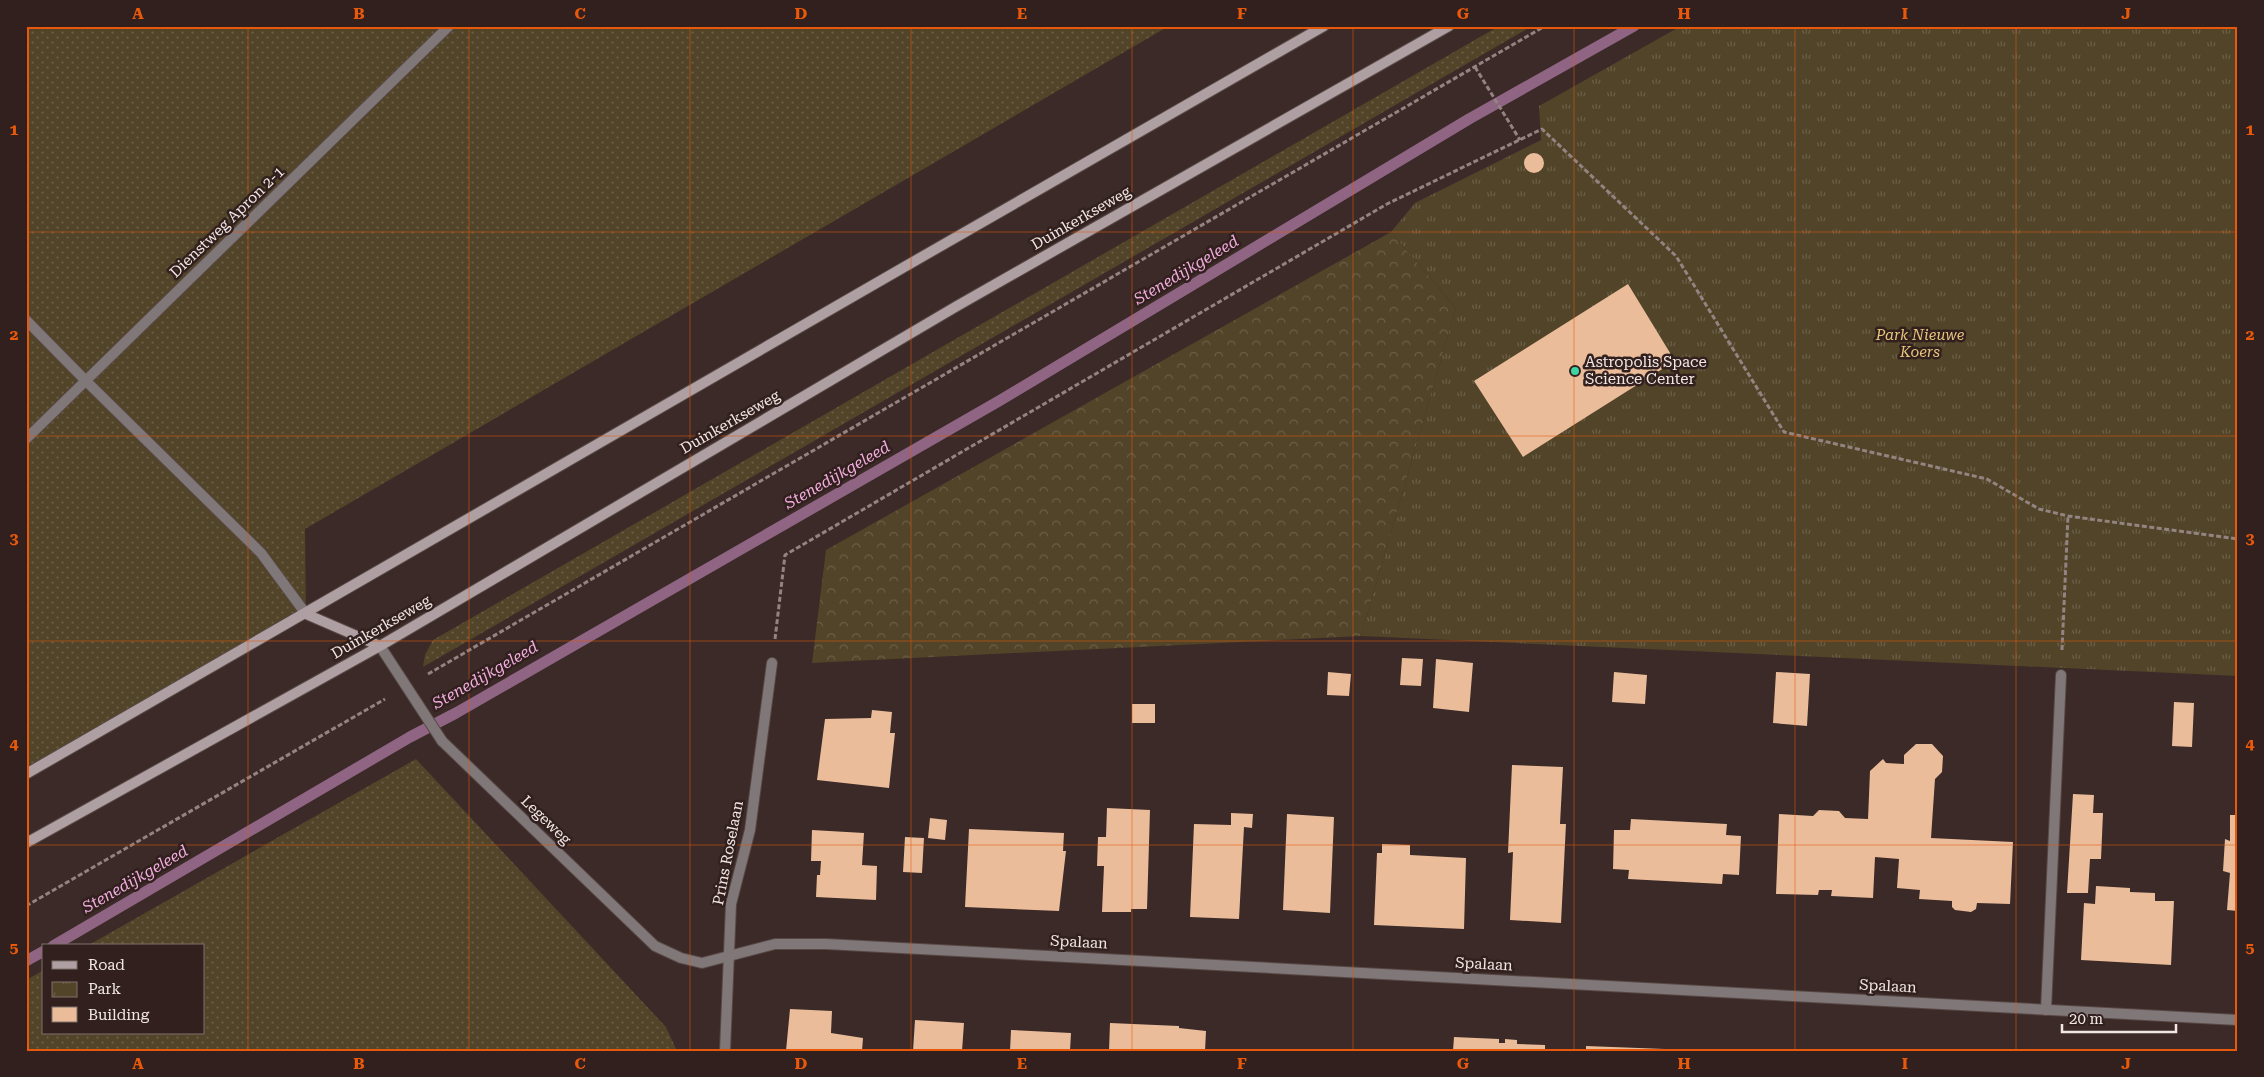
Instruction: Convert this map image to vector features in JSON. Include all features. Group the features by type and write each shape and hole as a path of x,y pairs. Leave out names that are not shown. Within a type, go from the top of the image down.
{"main road":[{"path":"26,774 306,614 908,263 1324,26"},
{"name":"Duinkerkseweg","path":"26,844 380,646 957,306 1449,26"},
{"path":"306,614 380,646"}],"street":[{"name":"Dienstweg Apron 2-1","path":"26,439 449,26"},
{"path":"26,320 262,553 306,614"},
{"name":"Legeweg","path":"380,646 442,741 655,946 681,958 702,963 730,957"},
{"name":"Prins Roselaan","path":"725,1051 731,904 750,830 772,663"},
{"path":"2046,1010 2061,675"},
{"name":"Spalaan","path":"730,957 775,944 826,944 2238,1020"}],"path":[{"path":"26,906 409,692 1545,26"},
{"path":"1475,67 1520,140"},
{"path":"772,663 785,555 1387,204 1542,129 1676,256 1784,432 1988,479 2039,509 2068,516 2238,540"},
{"path":"2061,675 2068,516"}],"green space":[{"path":"26,26 1169,26 305,529 306,614 26,774"},
{"path":"1499,26 1532,26 423,667 425,655 433,640"},
{"name":"Park Nieuwe Koers","path":"1681,26 2238,26 2238,676 1361,636 1456,308 1391,232 1415,203 1541,140 1539,106"},
{"path":"1391,232 1456,308 1361,636 812,663 826,550"},
{"path":"416,759 666,1027 677,1051 26,1051 26,980 42,971 42,1034 205,1034 205,944 91,944"}],"building":[{"path":"1534,153 1541,156 1544,163 1541,170 1534,173 1527,170 1524,163 1527,156"},
{"name":"Astropolis Space Science Center","path":"1628,284 1675,361 1523,457 1474,381"},
{"path":"1402,658 1423,659 1421,686 1400,685"},
{"path":"1436,659 1473,663 1469,712 1433,708"},
{"path":"1328,672 1351,674 1349,696 1327,695"},
{"path":"1614,672 1647,675 1645,704 1612,702"},
{"path":"1776,672 1810,674 1807,726 1773,723"},
{"path":"2174,702 2194,703 2192,747 2172,746"},
{"path":"1132,704 1155,704 1155,723 1132,723"},
{"path":"872,710 892,712 890,733 895,733 889,788 817,780 825,719 871,718"},
{"path":"1916,744 1932,744 1943,756 1942,772 1935,779 1931,838 2013,842 2010,904 1977,903 1976,909 1971,912 1955,910 1952,907 1952,901 1919,899 1920,890 1897,888 1899,859 1875,857 1873,898 1831,896 1832,890 1819,890 1818,895 1776,894 1779,814 1813,816 1819,810 1839,811 1845,818 1868,819 1870,771 1883,759 1886,763 1904,764 1904,755"},
{"path":"1512,765 1563,767 1560,824 1566,824 1561,923 1510,920 1513,852 1508,853"},
{"path":"2073,794 2094,795 2093,813 2103,813 2101,859 2090,859 2088,893 2067,893"},
{"path":"1107,808 1150,810 1147,909 1131,909 1131,912 1102,912 1104,866 1097,866 1098,837 1106,837"},
{"path":"1231,813 1253,814 1252,828 1244,827 1239,919 1190,917 1194,824 1231,825"},
{"path":"1287,814 1334,817 1330,913 1283,910"},
{"path":"2230,815 2238,815 2238,911 2227,910 2230,873 2223,871 2225,839 2230,841"},
{"path":"930,818 947,820 945,840 928,838"},
{"path":"1631,819 1727,824 1726,835 1741,836 1739,875 1723,874 1722,884 1628,879 1629,870 1613,869 1614,830 1630,830"},
{"path":"969,829 1064,833 1063,851 1066,851 1059,911 965,907"},
{"path":"812,830 864,833 862,865 877,866 876,900 816,897 817,875 820,875 821,861 811,861"},
{"path":"905,837 924,838 922,873 903,872"},
{"path":"1382,844 1410,845 1410,855 1466,858 1464,929 1374,925 1377,853 1382,853"},
{"path":"2096,886 2130,888 2130,892 2155,893 2155,901 2174,901 2171,965 2081,960 2084,903 2095,904"},
{"path":"790,1009 832,1011 831,1033 863,1038 862,1051 786,1051"},
{"path":"915,1020 964,1023 962,1051 913,1051"},
{"path":"1110,1023 1179,1026 1179,1028 1206,1031 1205,1051 1109,1051"},
{"path":"1011,1030 1071,1033 1070,1051 1010,1051"},
{"path":"1454,1037 1499,1039 1499,1043 1505,1043 1505,1039 1517,1040 1517,1044 1545,1045 1545,1051 1453,1051"},
{"path":"1586,1046 1665,1049 1665,1051 1586,1051"}],"waterway":[{"name":"Stenedijkgeleed","path":"56,944 410,737 456,713 999,401 1469,119 1634,26"},
{"name":"Stenedijkgeleed","path":"26,961 42,952"}],"place":[{"name":"Astropolis Space Science Center","path":"1575,371"}]}
